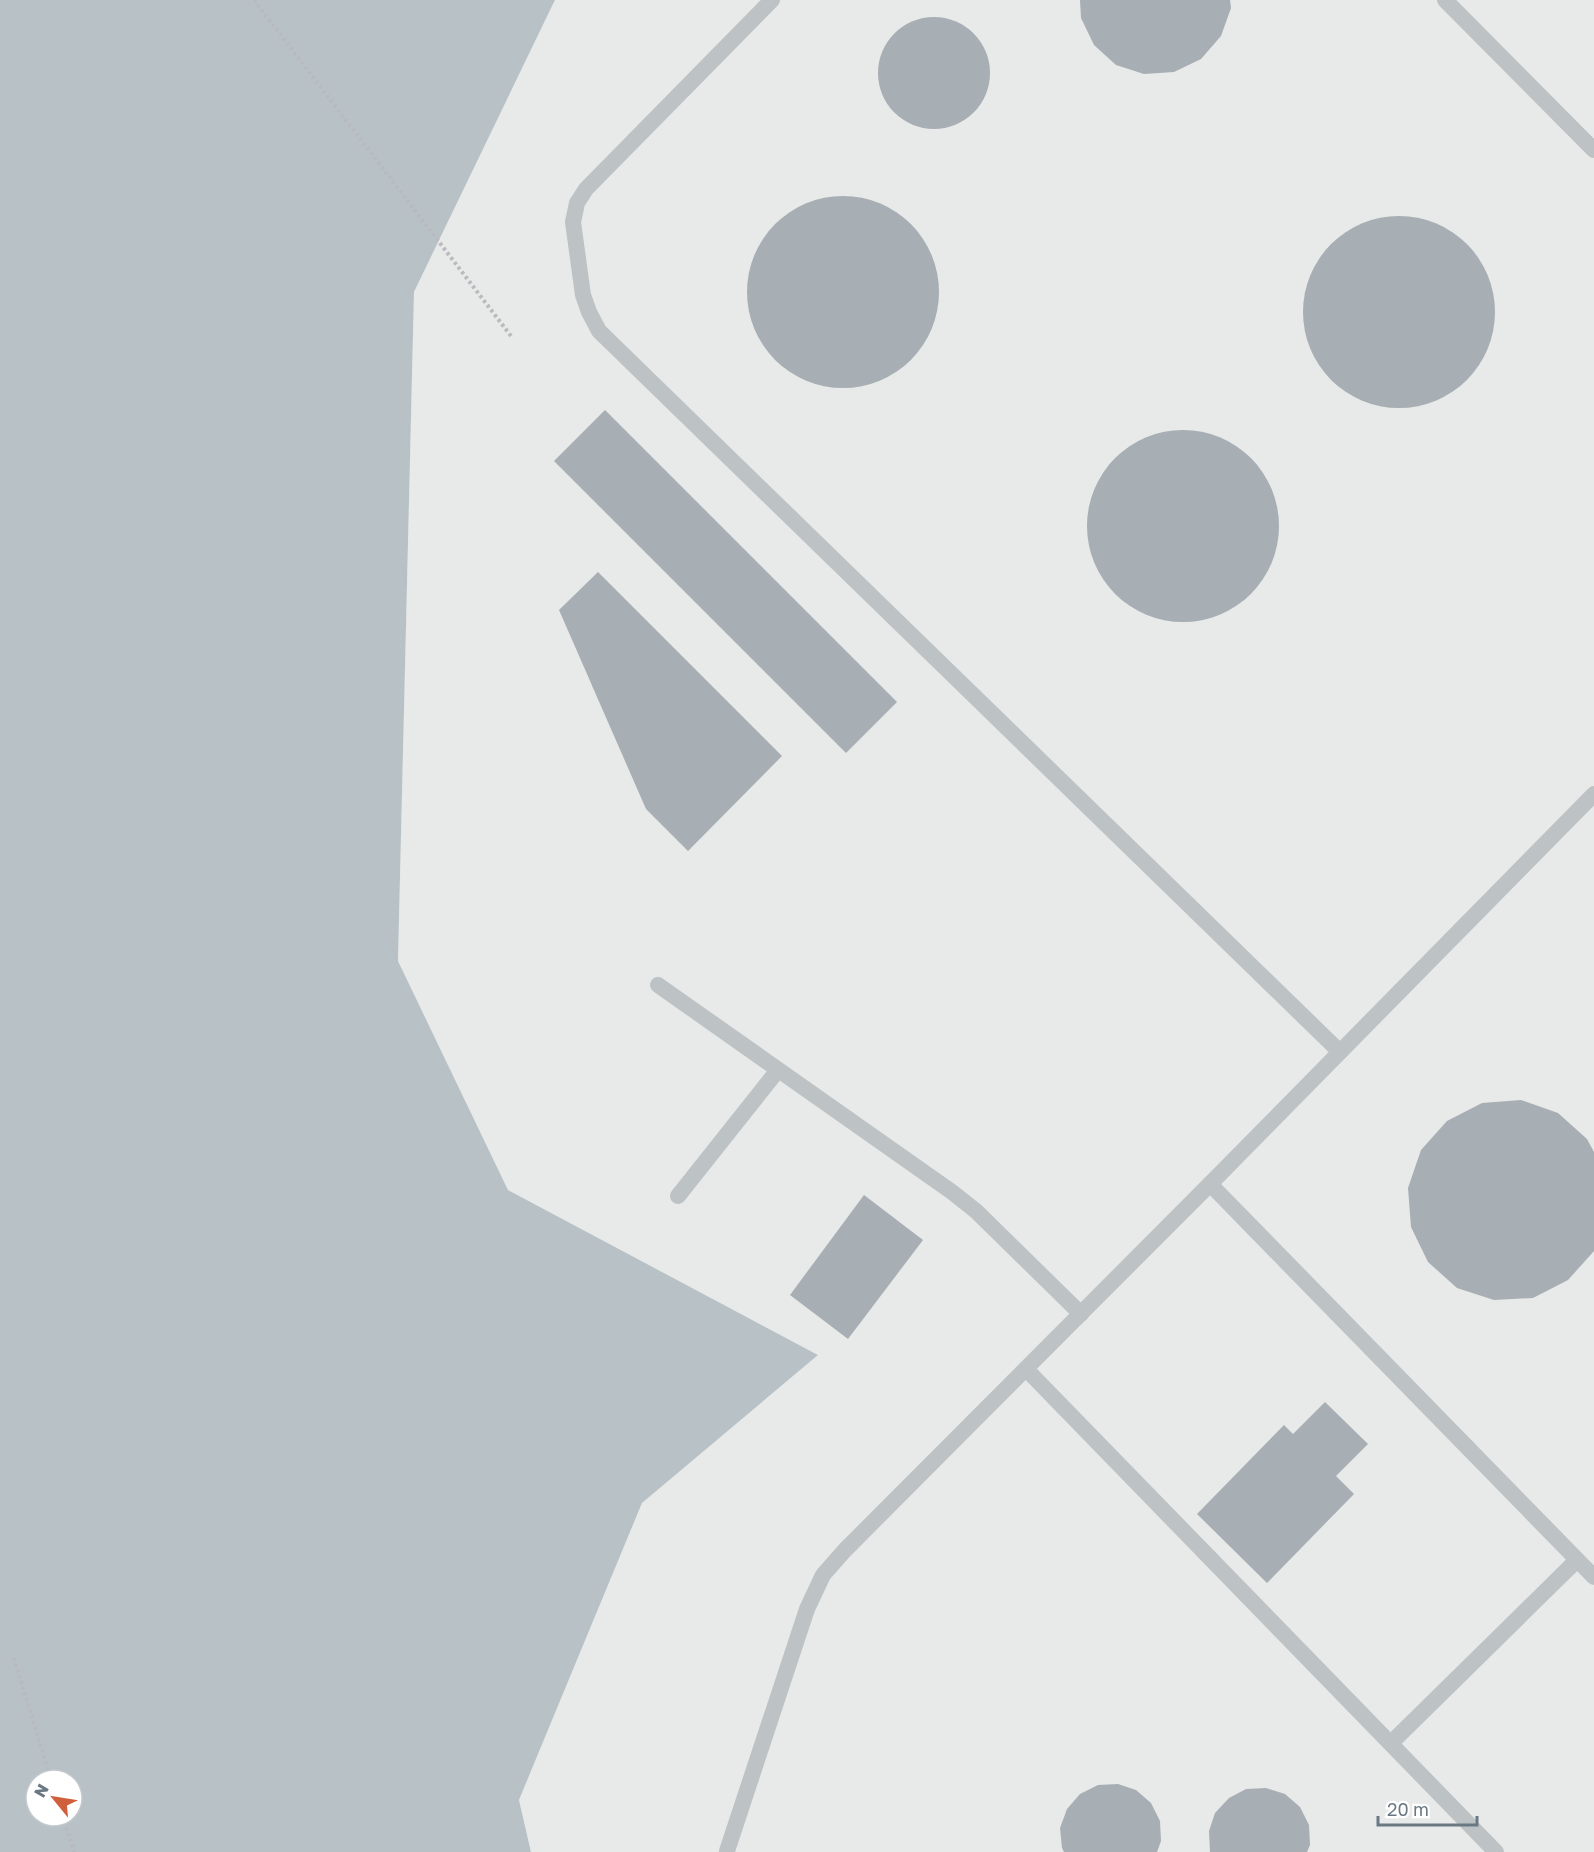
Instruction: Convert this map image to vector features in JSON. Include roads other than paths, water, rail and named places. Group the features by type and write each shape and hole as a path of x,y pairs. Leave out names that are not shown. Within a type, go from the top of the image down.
{"lane":[{"path":"772,0 586,189 577,203 573,222 583,295 599,331 1340,1052"},
{"path":"1445,0 1594,150"},
{"path":"727,1851 807,1610 823,1575 844,1550 1210,1184 1594,794"},
{"path":"658,986 976,1212 1081,1314"},
{"path":"678,1196 778,1070"},
{"path":"1210,1184 1594,1577"},
{"path":"1026,1369 1496,1852"},
{"path":"1390,1743 1577,1560"}]}
